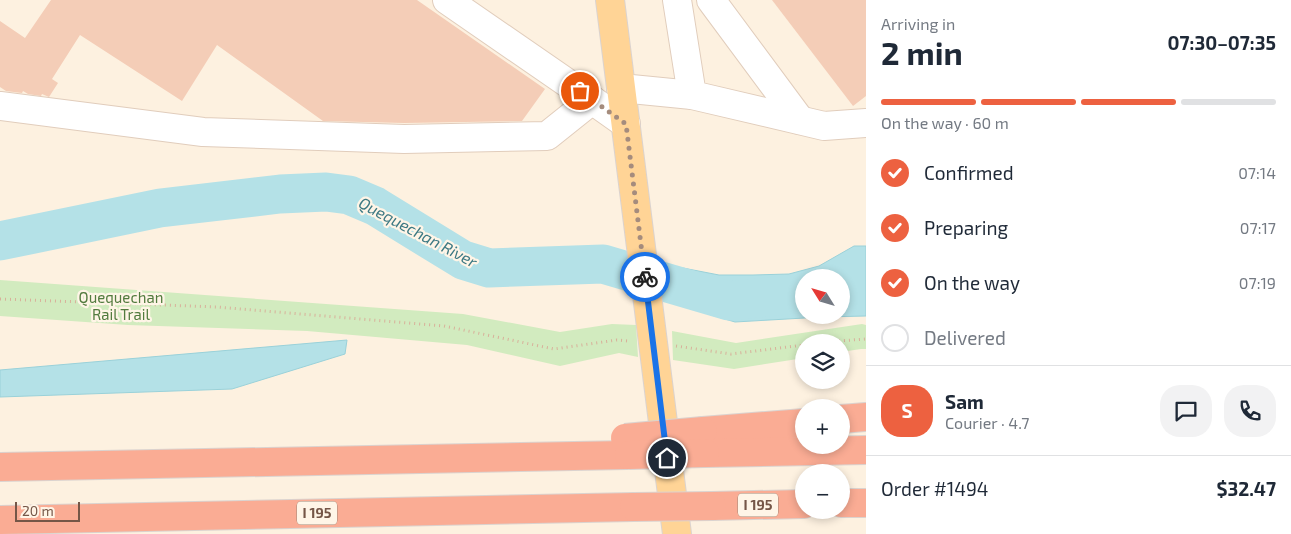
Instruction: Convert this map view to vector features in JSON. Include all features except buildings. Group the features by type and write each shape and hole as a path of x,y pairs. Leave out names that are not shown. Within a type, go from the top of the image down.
{"highway":[{"path":"850,418 866,416"},
{"path":"704,442 795,424"},
{"path":"0,467 415,458 704,442 866,450"},
{"path":"850,504 866,503"},
{"name":"I 195","path":"0,520 795,504"}],"main road":[{"path":"610,0 677,534"}],"street":[{"path":"447,0 626,124"},
{"path":"677,0 692,95"},
{"path":"711,0 800,120"},
{"path":"621,88 692,95 824,126 866,123"},
{"path":"0,106 204,132 404,139 547,136 592,100"}],"path":[{"path":"0,299 217,306 444,326 554,349 617,340 731,354 795,346"},
{"path":"850,340 866,338"}],"green space":[{"name":"Quequechan Rail Trail","path":"0,280 463,314 560,332 612,324 636,325 638,357 619,353 560,366 467,345 307,331 128,325 0,316"},
{"path":"862,324 866,325 866,349 850,351 850,334 796,334"},
{"path":"672,331 736,343 795,334 795,359 734,369 673,360"}],"water":[{"path":"854,246 866,246 866,316 850,316 850,269 808,269 819,266"},
{"path":"683,268 719,275 795,272 795,319 735,322 708,314 681,302"},
{"path":"347,340 345,354 232,389 0,397 0,370"}],"waterway":[{"name":"Quequechan River","path":"0,241 160,208 280,194 326,192 349,195 375,206 463,260 489,268 603,264 729,301 795,294"}],"way so far":[{"path":"580,91 626,124 645,277"}],"route":[{"path":"645,277 667,458"}]}
